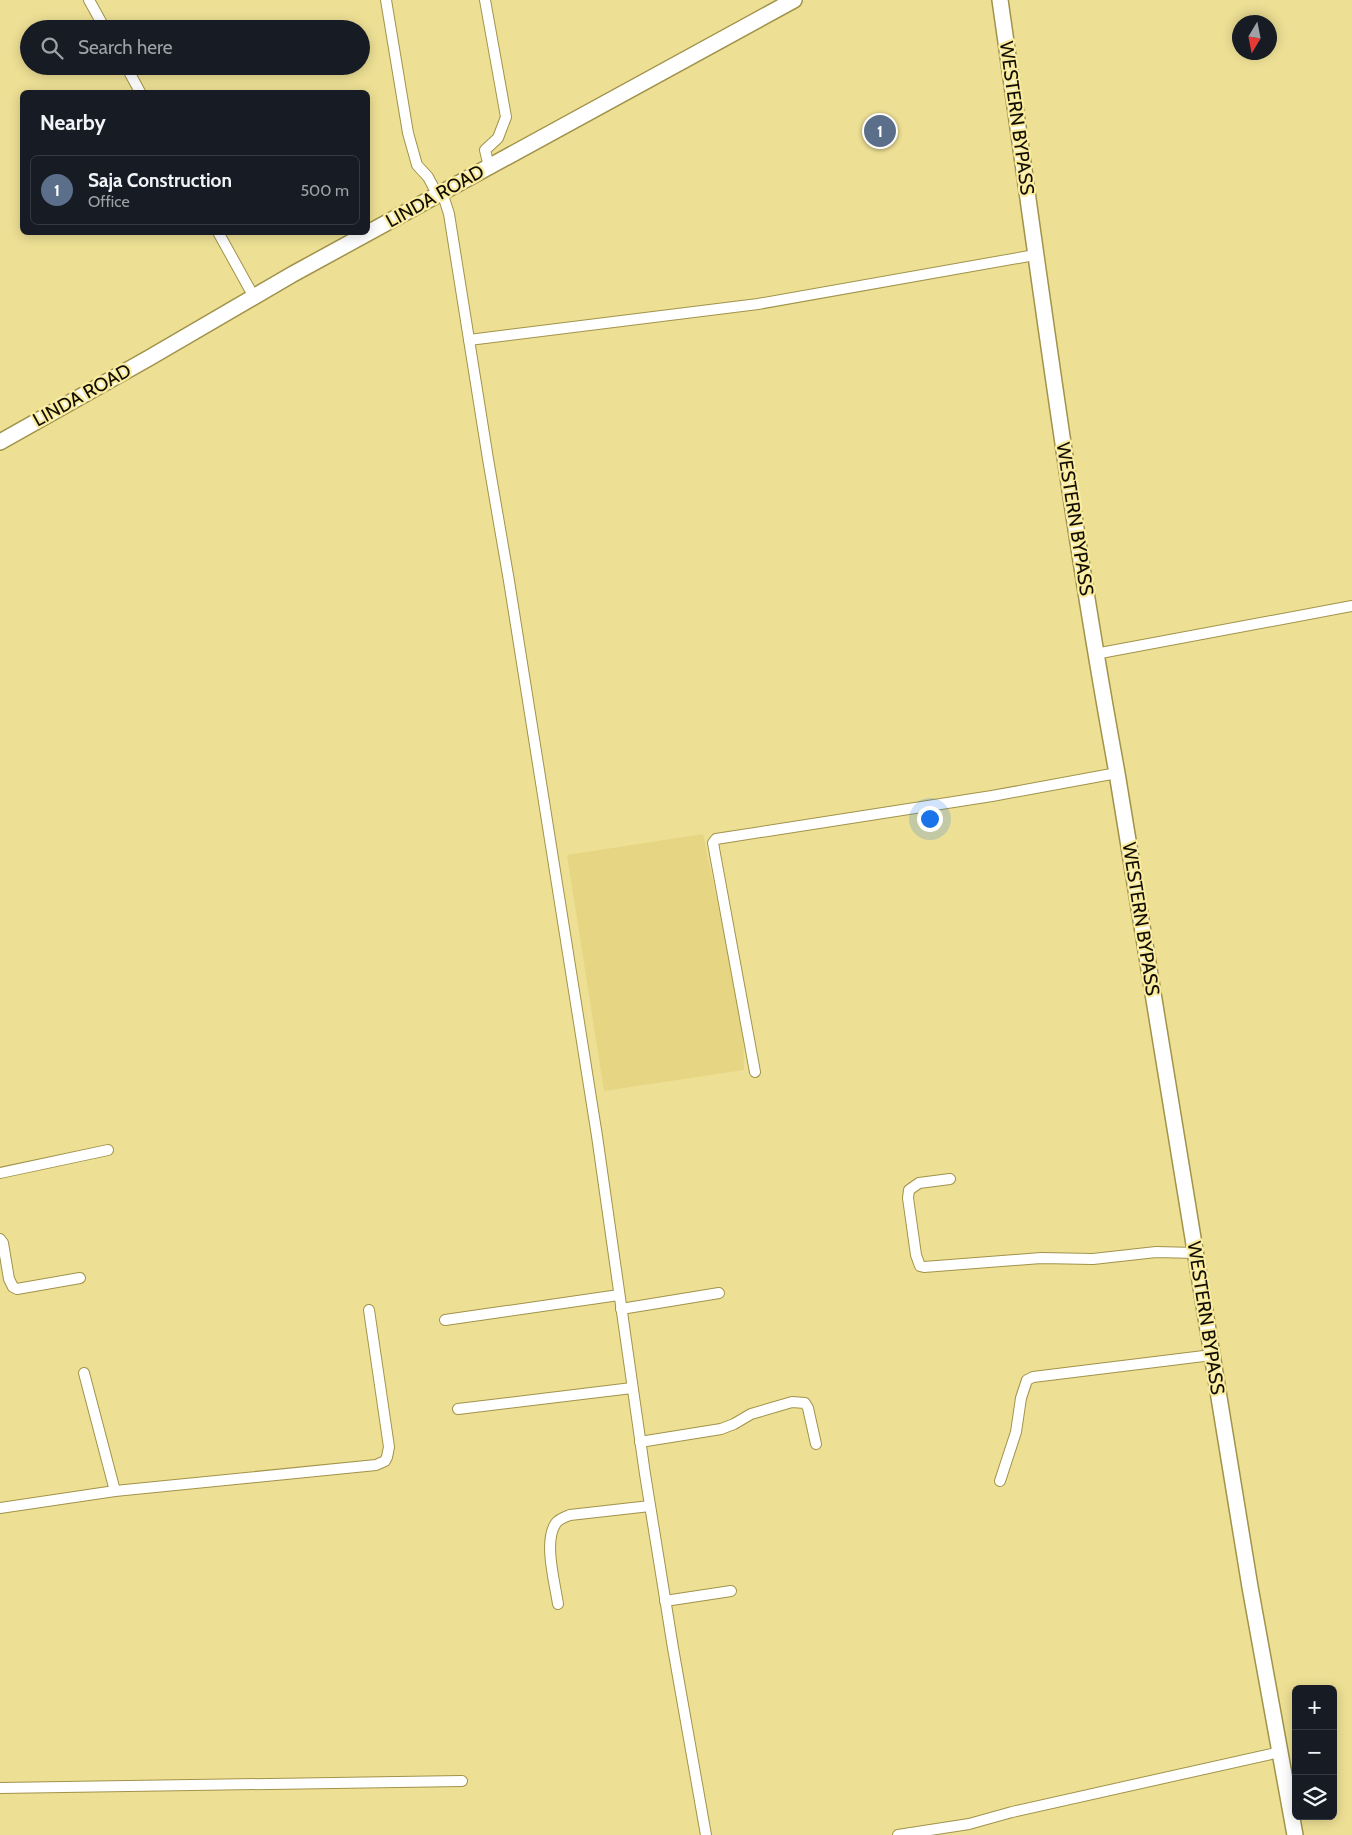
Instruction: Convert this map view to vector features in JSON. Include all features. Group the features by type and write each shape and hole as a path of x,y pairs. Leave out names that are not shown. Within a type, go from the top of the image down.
{"main road":[{"name":"LINDA ROAD","path":"370,232 794,0"},
{"name":"WESTERN BYPASS","path":"1000,0 1035,255 1095,654 1117,773 1250,1587 1295,1835"},
{"name":"LINDA ROAD","path":"0,442 365,235"}],"street":[{"path":"89,0 100,20"},
{"path":"386,0 408,133 417,165 440,193 448,214 510,581 597,1136 632,1388 665,1601 706,1835"},
{"path":"485,0 506,117 498,138 485,150 489,167"},
{"path":"131,75 139,90"},
{"path":"220,235 254,297"},
{"path":"468,340 758,304 1035,255"},
{"path":"1095,654 1352,606"},
{"path":"755,1072 713,843 716,840 992,796 1117,773"},
{"path":"0,1173 108,1150"},
{"path":"950,1179 919,1183 909,1190 908,1198 916,1255 920,1266 1041,1258 1093,1259 1156,1252 1196,1253"},
{"path":"0,1239 3,1244 12,1287 18,1289 80,1278"},
{"path":"621,1309 719,1293"},
{"path":"445,1320 619,1296"},
{"path":"0,1508 115,1491 376,1465 385,1461 388,1457 388,1447 369,1310"},
{"path":"1000,1481 1016,1432 1020,1398 1027,1380 1032,1377 1212,1355"},
{"path":"84,1373 115,1491"},
{"path":"458,1409 632,1388"},
{"path":"640,1442 721,1429 751,1414 792,1402 805,1403 808,1408 816,1444"},
{"path":"558,1604 549,1544 556,1523 560,1519 570,1516 650,1506"},
{"path":"665,1601 731,1591"},
{"path":"898,1835 969,1824 1012,1812 1280,1752"},
{"path":"0,1788 462,1781"}],"shaded area":[{"path":"703,834 743,1024 744,1070 604,1091 567,855"}],"place":[{"name":"Saja Construction","path":"880,131"}]}
